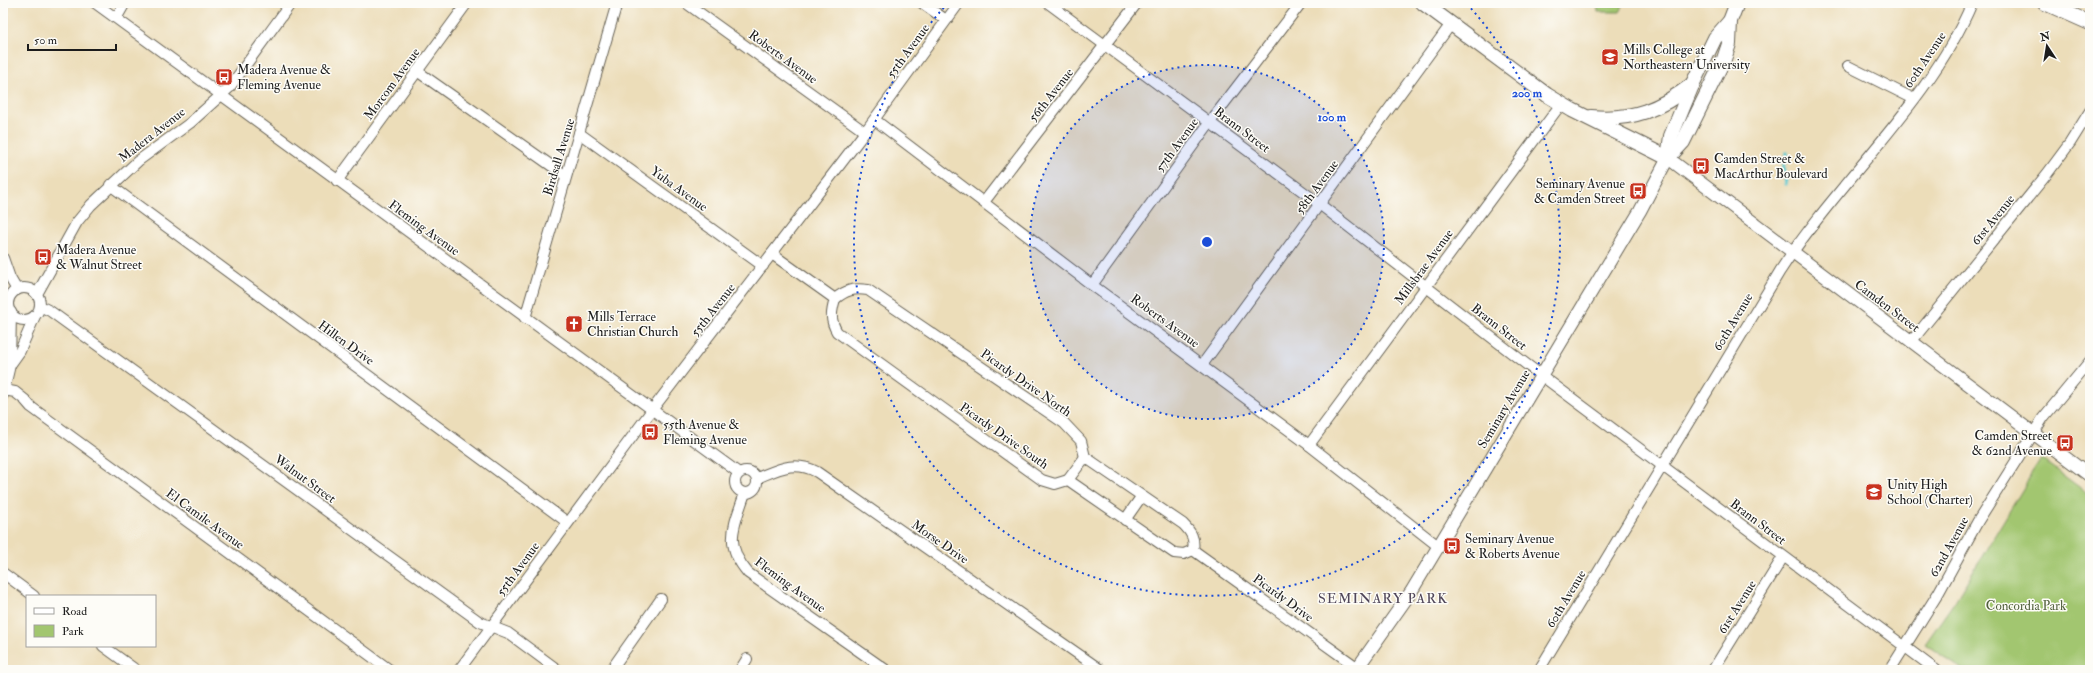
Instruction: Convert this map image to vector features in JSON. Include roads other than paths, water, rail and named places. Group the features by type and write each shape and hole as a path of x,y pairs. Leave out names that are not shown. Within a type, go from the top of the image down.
{"main road":[{"path":"1423,3 1536,88 1561,104 1668,158"},
{"path":"1668,158 1671,136 1694,83 1715,38 1730,21 1738,3"},
{"path":"2045,3 2090,23"},
{"path":"1668,158 1683,142 1724,59 1729,44 1730,21"},
{"path":"1585,116 1602,118 1643,113 1669,101 1694,83"}],"street":[{"name":"Fleming Avenue","path":"95,3 117,17 220,96 739,473"},
{"path":"117,17 125,3"},
{"name":"Madera Avenue","path":"37,294 77,222 110,185 138,161 190,123 229,88 291,3"},
{"name":"Morcom Avenue","path":"337,181 467,3"},
{"name":"Birdsall Avenue","path":"525,318 617,3"},
{"name":"Roberts Avenue","path":"686,3 865,132"},
{"path":"922,3 946,20"},
{"name":"55th Avenue","path":"459,670 492,628 567,522 875,120 959,3"},
{"name":"Brann Street","path":"1048,3 1320,204 1541,374 1783,557 1936,670"},
{"name":"56th Avenue","path":"984,202 1137,3"},
{"name":"57th Avenue","path":"1092,285 1210,122 1301,3"},
{"name":"60th Avenue","path":"1539,670 1792,252 1914,99 1950,48 1964,23 1972,3"},
{"name":"58th Avenue","path":"1202,364 1451,24"},
{"path":"1848,66 1914,99"},
{"path":"417,71 566,176"},
{"name":"Millsbrae Avenue","path":"1309,445 1561,104"},
{"name":"61st Avenue","path":"1911,342 2047,174 2070,144 2090,111"},
{"name":"Roberts Avenue","path":"875,120 1092,285 1202,364 1309,445 1438,546"},
{"name":"Yuba Avenue","path":"579,133 763,266"},
{"name":"Camden Street","path":"1668,158 2090,476"},
{"name":"Seminary Avenue","path":"1357,669 1411,592 1648,197 1668,158"},
{"name":"Hillen Drive","path":"110,185 567,522"},
{"path":"772,254 835,300"},
{"path":"3,258 10,278 17,290"},
{"path":"4,393 10,365 9,347 11,312 9,300 17,290 24,288 37,294 40,306 20,351 10,365"},
{"name":"Picardy Drive North","path":"835,300 845,292 855,288 868,290 1064,424 1081,441 1085,457"},
{"name":"Picardy Drive South","path":"835,300 830,314 832,324 837,332 1042,480 1055,484 1068,480"},
{"name":"Walnut Street","path":"40,306 50,311 480,622 508,633 558,670"},
{"path":"11,312 19,319 30,319 35,316"},
{"name":"62nd Avenue","path":"1890,670 1939,592 1978,521 2043,418 2090,361"},
{"name":"El Camile Avenue","path":"4,393 15,392 31,407 390,670"},
{"path":"1085,457 1141,497 1183,524 1191,532 1195,541 1193,550 1184,554 1174,553 1068,480 1085,457"},
{"name":"Morse Drive","path":"757,478 785,468 799,465 817,472 1101,670"},
{"path":"742,471 751,471 757,478 755,489 745,493 736,487 735,478 742,471"},
{"name":"Fleming Avenue","path":"745,493 732,534 733,548 739,562 748,573 886,670"},
{"path":"1125,520 1141,497"},
{"name":"Picardy Drive","path":"1193,550 1357,669"},
{"name":"61st Avenue","path":"1713,670 1783,557"},
{"path":"3,573 33,595"},
{"path":"610,670 661,599"},
{"path":"104,647 136,670"},
{"path":"740,670 747,659"}],"waterway":[{"path":"1786,184 1784,166 1787,153"}],"place":[{"name":"Mills College at Northeastern University","path":"1610,57"},
{"name":"Madera Avenue & Fleming Avenue","path":"224,77"},
{"name":"Camden Street & MacArthur Boulevard","path":"1701,166"},
{"name":"Seminary Avenue & Camden Street","path":"1638,191"},
{"name":"Madera Avenue & Walnut Street","path":"43,257"},
{"name":"Mills Terrace Christian Church","path":"574,324"},
{"name":"55th Avenue & Fleming Avenue","path":"650,432"},
{"name":"Camden Street & 62nd Avenue","path":"2065,443"},
{"name":"Unity High School (Charter)","path":"1874,492"},
{"name":"Seminary Avenue & Roberts Avenue","path":"1452,546"}],"district":[{"name":"SEMINARY PARK","path":"1383,598"}],"park label":[{"name":"Concordia Park","path":"2026,606"}]}
